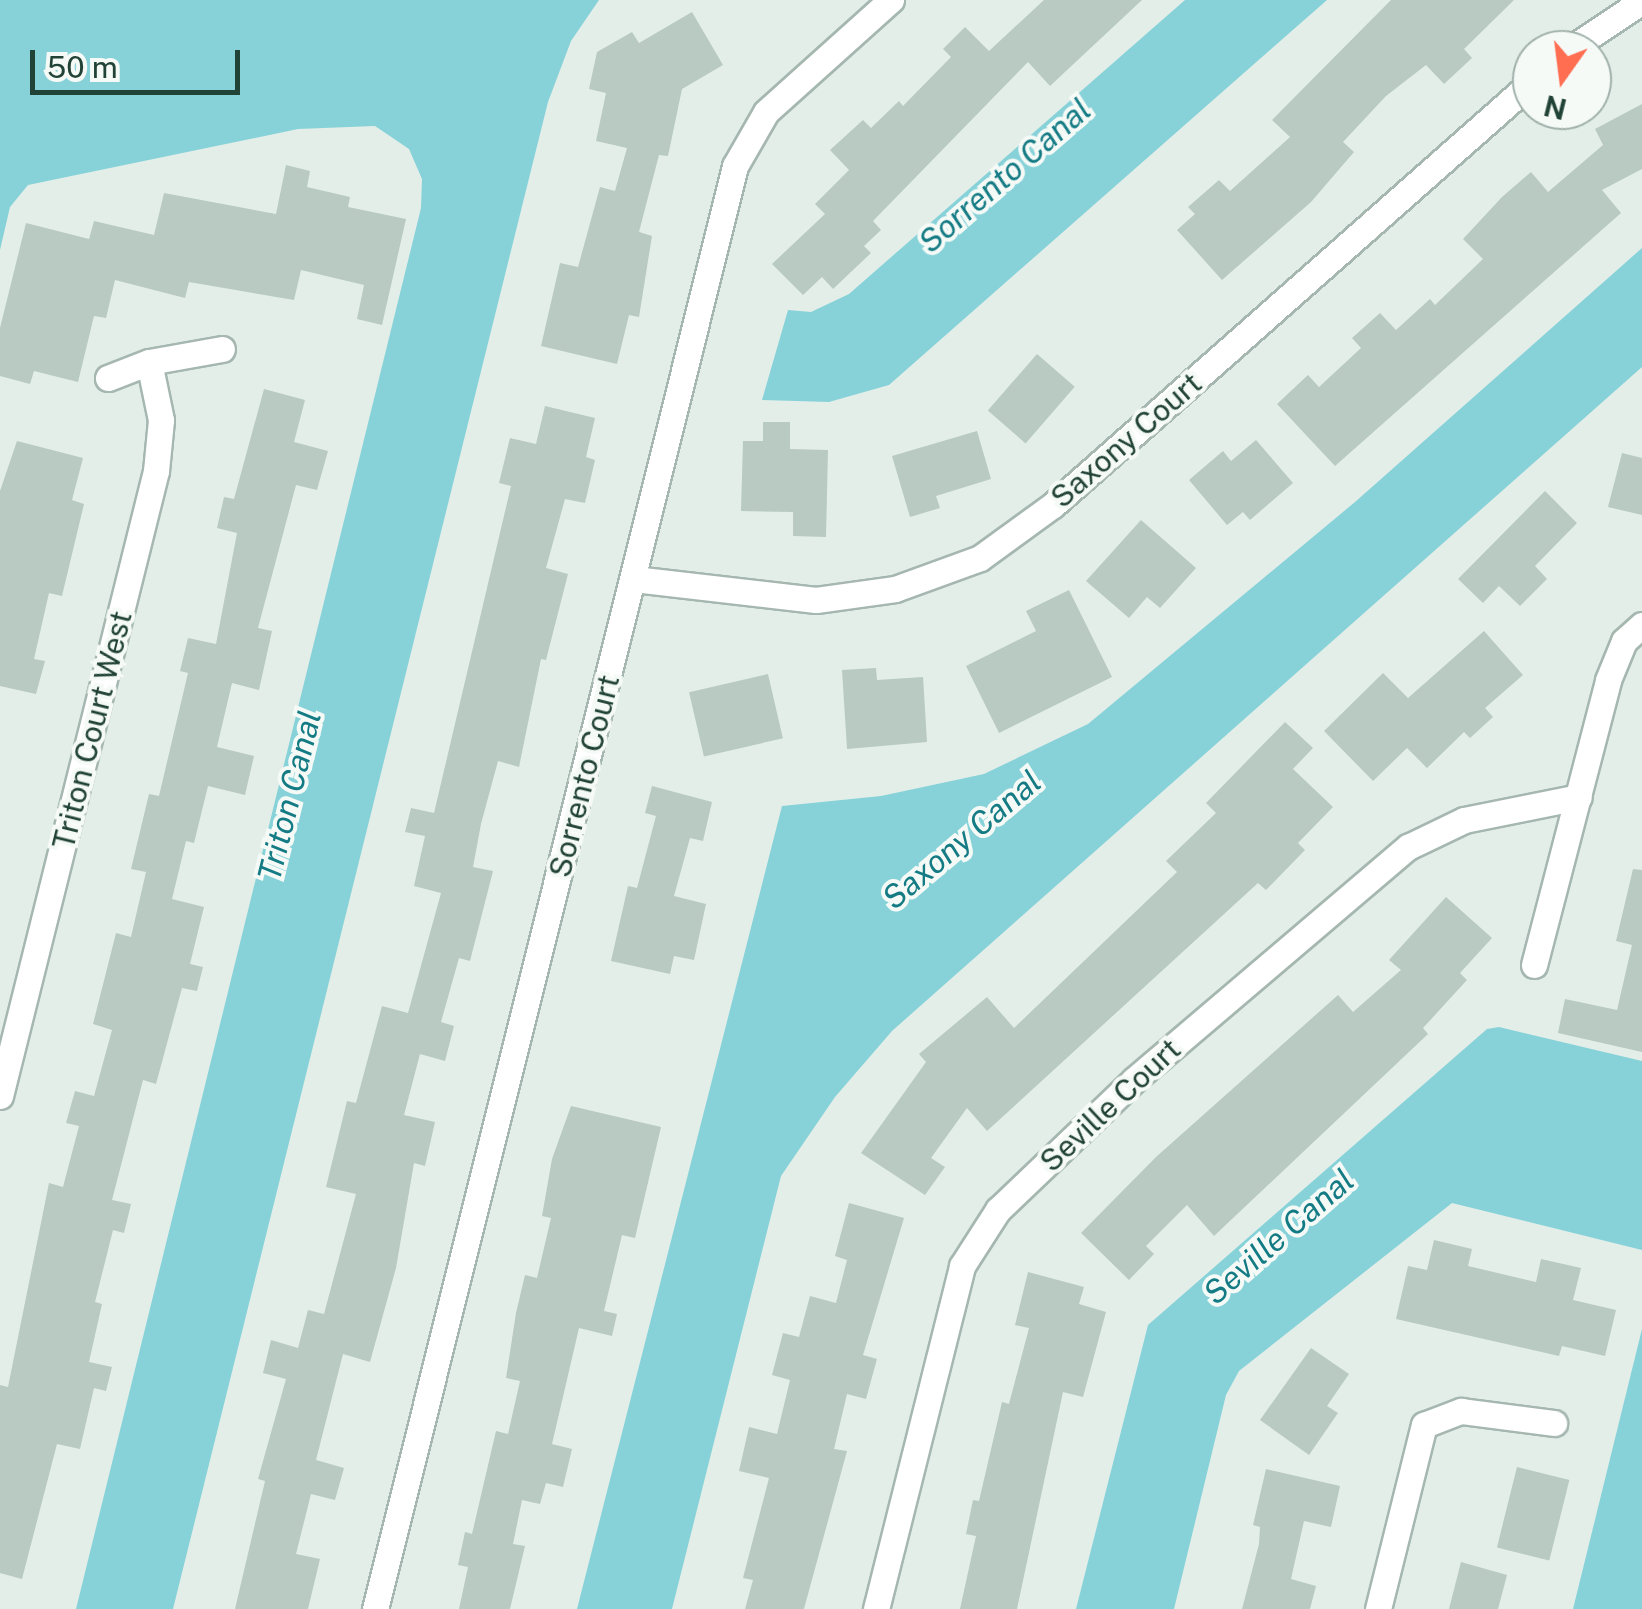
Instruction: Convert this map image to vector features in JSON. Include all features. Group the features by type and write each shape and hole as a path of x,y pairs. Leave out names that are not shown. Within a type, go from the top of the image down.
{"street":[{"name":"Sorrento Court","path":"376,1609 735,166 766,112 891,0"},
{"path":"1598,30 1642,1"},
{"name":"Saxony Court","path":"634,579 816,600 895,590 980,558 1053,505 1512,100"},
{"path":"108,378 148,362 222,349"},
{"name":"Triton Court West","path":"0,1096 156,471 161,420 148,362"},
{"path":"1534,965 1608,680 1624,641 1642,625"},
{"name":"Seville Court","path":"876,1609 962,1266 998,1210 1134,1080 1408,847 1480,815 1579,797"},
{"path":"1378,1609 1424,1425 1461,1411 1554,1423"}],"water":[{"name":"Triton Canal","path":"0,0 599,0 571,41 548,102 173,1609 76,1609 421,208 422,179 409,149 375,126 298,129 28,185 10,207 0,250"},
{"name":"Sorrento Canal","path":"1185,0 1327,0 889,385 829,402 762,400 788,310 811,312 849,294"},
{"name":"Saxony Canal","path":"1642,248 1642,367 892,1031 835,1097 781,1176 672,1609 577,1609 782,806 881,796 984,774 1088,724 1355,502"},
{"name":"Seville Canal","path":"1499,1027 1642,1061 1642,1250 1452,1203 1239,1371 1226,1395 1174,1609 1076,1609 1148,1325 1487,1029"},
{"path":"1642,1329 1642,1609 1573,1609"}],"building":[{"path":"1044,0 1142,0 1050,86 1028,62 873,221 881,230 864,246 871,253 833,289 822,277 803,295 772,264 825,214 815,204 849,170 830,150 863,120 871,128 899,101 903,106 951,57 943,49 965,27 989,51"},
{"path":"1391,0 1514,0 1464,49 1472,58 1444,84 1426,65 1386,96 1343,142 1354,152 1311,202 1222,280 1177,230 1195,214 1188,207 1219,180 1230,191 1290,137 1272,120"},
{"path":"692,12 723,65 682,89 668,156 659,155 639,232 652,236 639,317 629,315 617,364 541,346 560,263 578,267 600,187 615,191 627,148 596,141 606,93 589,89 597,52 632,32 639,43"},
{"path":"1642,104 1642,169 1602,190 1621,213 1335,466 1277,404 1308,375 1319,387 1361,348 1352,338 1380,313 1396,330 1430,299 1435,305 1483,259 1463,239 1502,197 1531,172 1548,192 1603,145 1596,130 1612,130 1612,120"},
{"path":"286,165 310,171 307,187 350,197 348,207 406,219 382,325 357,319 364,285 301,270 294,300 189,282 185,298 115,280 106,318 94,316 78,382 34,371 30,384 0,376 0,328 26,223 89,239 94,221 154,235 164,193 276,214"},
{"path":"1037,354 1075,387 1026,443 988,411"},
{"path":"264,389 305,400 294,442 328,451 317,490 296,485 258,628 272,631 259,690 232,683 217,747 254,756 245,795 208,786 194,843 186,841 172,899 204,907 190,964 203,967 197,991 182,988 156,1084 143,1080 112,1200 131,1204 124,1233 113,1230 95,1302 102,1304 89,1362 112,1367 106,1391 94,1388 80,1449 57,1444 22,1579 0,1573 0,1385 8,1387 49,1183 63,1187 79,1126 66,1123 75,1091 94,1096 112,1030 93,1024 116,933 131,937 146,872 131,869 149,794 159,796 188,673 180,671 188,638 216,644 237,533 217,528 224,497 234,499"},
{"path":"545,406 595,418 586,457 595,460 585,503 565,499 546,568 568,574 546,660 541,659 519,767 498,761 481,824 473,867 493,871 470,961 459,958 441,1022 454,1026 445,1061 420,1054 404,1115 435,1122 425,1166 414,1163 396,1268 370,1362 343,1354 316,1460 344,1468 335,1500 311,1494 296,1554 320,1559 308,1609 235,1609 265,1481 258,1479 286,1379 263,1373 271,1340 298,1348 308,1310 324,1314 356,1194 326,1187 347,1101 356,1103 382,1006 408,1013 441,893 414,886 425,836 405,832 411,808 434,813 511,486 499,483 510,438 536,444"},
{"path":"763,422 790,422 790,449 828,450 826,537 793,536 793,512 741,511 743,441 763,441"},
{"path":"977,431 991,479 936,496 940,508 910,517 892,456"},
{"path":"1256,440 1293,483 1250,520 1243,512 1227,525 1189,480 1223,451 1231,461"},
{"path":"17,441 83,458 72,500 84,504 62,596 49,593 34,659 45,661 36,694 0,686 0,491"},
{"path":"1622,453 1642,458 1642,515 1608,507"},
{"path":"1545,491 1577,523 1535,566 1547,579 1520,606 1499,586 1483,603 1458,579"},
{"path":"1141,520 1196,568 1160,608 1147,597 1129,618 1086,581"},
{"path":"1069,590 1112,677 999,733 966,666 1036,631 1026,611"},
{"path":"1484,631 1523,675 1485,708 1493,717 1470,738 1464,732 1427,768 1407,748 1373,781 1324,731 1383,673 1408,698"},
{"path":"876,668 877,680 923,677 927,742 847,749 842,670"},
{"path":"768,674 783,738 704,757 689,692"},
{"path":"1285,722 1313,748 1293,769 1333,807 1298,843 1305,850 1266,890 1258,883 987,1131 967,1108 931,1158 945,1167 925,1195 861,1153 926,1062 919,1054 987,997 1014,1028 1177,872 1166,861 1216,813 1206,803"},
{"path":"652,786 712,802 703,841 690,838 674,896 706,904 694,960 674,956 670,974 611,961 628,886 637,888 656,816 645,813"},
{"path":"1633,869 1642,870 1642,1052 1558,1033 1565,999 1617,1010 1632,945 1616,941"},
{"path":"1446,897 1492,938 1460,973 1467,980 1423,1028 1428,1034 1214,1236 1187,1205 1146,1246 1154,1254 1129,1280 1081,1233 1156,1157 1338,995 1353,1012 1401,970 1389,960"},
{"path":"571,1106 661,1127 635,1238 622,1235 604,1311 617,1314 612,1336 579,1328 552,1444 572,1449 563,1487 546,1483 540,1504 522,1500 513,1544 525,1546 510,1609 459,1609 468,1567 458,1565 465,1532 472,1534 496,1431 508,1434 520,1381 506,1378 516,1313 525,1275 537,1278 551,1218 542,1216 552,1159"},
{"path":"849,1203 904,1218 863,1355 877,1359 866,1399 847,1394 834,1449 847,1451 804,1609 745,1609 753,1580 743,1578 769,1478 739,1471 749,1427 777,1434 790,1380 772,1375 783,1333 799,1337 810,1296 836,1303 847,1260 835,1256"},
{"path":"1434,1240 1472,1249 1468,1266 1536,1282 1541,1259 1581,1268 1573,1300 1616,1310 1605,1356 1562,1346 1559,1356 1396,1319 1408,1266 1427,1270"},
{"path":"1028,1272 1084,1287 1079,1304 1106,1312 1083,1397 1063,1392 1017,1609 960,1609 976,1536 966,1534 973,1500 979,1501 1002,1402 1009,1404 1029,1328 1015,1325"},
{"path":"1311,1348 1349,1374 1327,1406 1338,1413 1309,1455 1260,1420"},
{"path":"1517,1467 1569,1480 1549,1561 1497,1548"},
{"path":"1266,1469 1340,1486 1331,1527 1304,1521 1291,1579 1316,1586 1310,1609 1242,1609 1259,1544 1260,1527 1253,1525"},
{"path":"1461,1562 1507,1575 1498,1609 1449,1609"}]}
